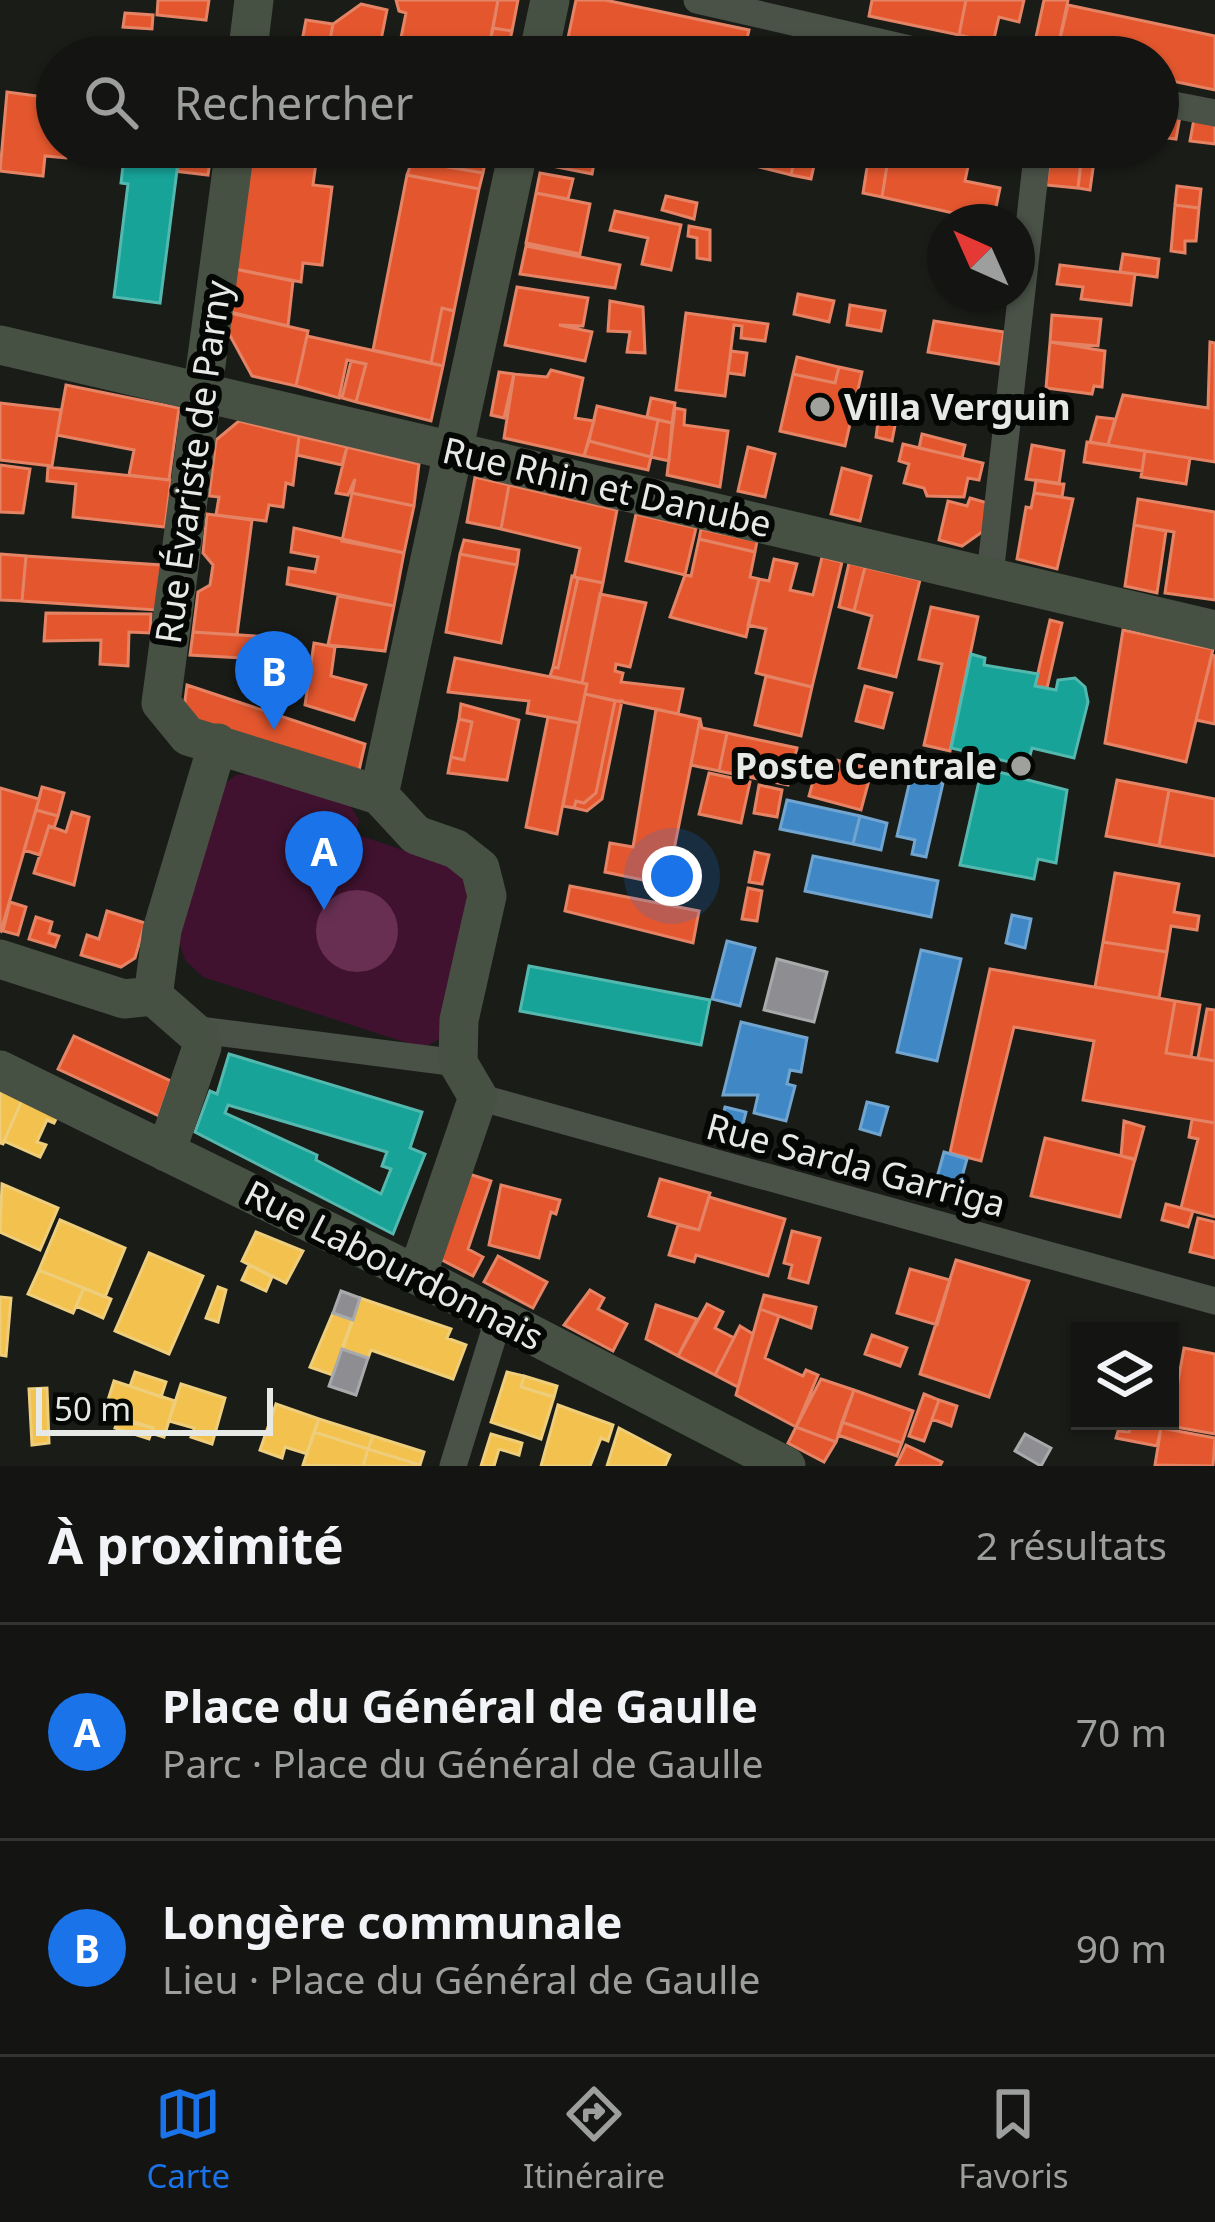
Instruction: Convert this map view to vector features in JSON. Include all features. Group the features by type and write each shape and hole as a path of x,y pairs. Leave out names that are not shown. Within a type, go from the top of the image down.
{"street":[{"path":"250,36 254,0"},
{"path":"542,36 550,0"},
{"path":"697,0 853,36"},
{"path":"1179,106 1215,113"},
{"name":"Rue Évariste de Parny","path":"232,168 161,703 188,736 380,796"},
{"path":"417,1275 468,1080 459,1020 487,896 480,868 456,849 416,835 380,796 515,168"},
{"path":"990,574 1036,168"},
{"name":"Rue Rhin et Danube","path":"0,345 1215,630"},
{"path":"153,995 163,930 218,743"},
{"path":"0,959 124,998 153,995 192,1029 202,1047 166,1152"},
{"name":"Rue Sarda Garriga","path":"192,1029 468,1080 1215,1301"},
{"name":"Rue Labourdonnais","path":"0,1070 417,1275 786,1466"},
{"path":"453,1466 499,1317"}],"shaded area":[{"path":"261,773 348,802 359,820 356,834 458,869 469,886 439,1039 423,1048 203,977 185,960 177,935 220,788 236,775"},
{"path":"357,890 386,902 398,931 386,960 357,972 328,960 316,931 328,902"}],"building: Logements":[{"path":"0,1090 22,1100 3,1144 0,1143"},
{"path":"22,1100 57,1117 54,1123 47,1120 37,1142 46,1145 40,1157 4,1141"},
{"path":"2,1184 58,1208 40,1250 0,1232"},
{"path":"60,1220 125,1248 105,1297 39,1270"},
{"path":"256,1232 303,1251 286,1283 242,1261"},
{"path":"149,1253 203,1276 169,1354 115,1331"},
{"path":"249,1265 272,1277 266,1291 242,1280"},
{"path":"39,1270 84,1288 73,1313 28,1294"},
{"path":"218,1287 226,1290 218,1322 206,1318"},
{"path":"84,1288 111,1299 103,1318 76,1306"},
{"path":"0,1297 11,1298 6,1356 0,1355"},
{"path":"360,1298 451,1329 447,1338 466,1345 453,1379 371,1350 368,1358 342,1349"},
{"path":"333,1313 353,1320 333,1375 310,1367"},
{"path":"135,1372 166,1382 161,1397 130,1386"},
{"path":"507,1372 524,1376 521,1387 554,1397 541,1439 491,1422"},
{"path":"524,1376 557,1386 554,1397 521,1387"},
{"path":"114,1381 175,1401 164,1437 151,1433 153,1428 103,1416"},
{"path":"181,1384 225,1398 212,1444 191,1437 194,1428 169,1421"},
{"path":"47,1388 49,1443 32,1445 29,1389"},
{"path":"276,1404 319,1419 307,1454 285,1447 282,1458 260,1450"},
{"path":"558,1405 613,1425 608,1441 601,1438 590,1466 541,1466"},
{"path":"119,1417 153,1428 149,1439 115,1428"},
{"path":"319,1419 373,1436 368,1449 314,1432"},
{"path":"619,1428 670,1455 665,1466 607,1466"},
{"path":"314,1432 368,1449 363,1466 303,1465"},
{"path":"491,1434 522,1443 519,1455 499,1449 494,1466 481,1466"},
{"path":"373,1436 424,1452 420,1465 368,1449"},
{"path":"368,1449 420,1465 420,1466 363,1466"}],"building: Commerces":[{"path":"158,0 209,0 206,20 157,15"},
{"path":"396,0 498,0 491,36 401,36 406,13 399,11"},
{"path":"498,0 518,0 512,31 493,28"},
{"path":"576,0 605,0 749,30 748,36 568,36"},
{"path":"872,0 966,0 959,35 869,16"},
{"path":"966,0 1024,0 1019,22 999,17 995,36 959,35"},
{"path":"1044,0 1068,0 1060,36 1036,36"},
{"path":"361,4 387,10 382,36 331,36 333,24"},
{"path":"1068,5 1215,36 1215,90 1179,82 1179,36 1061,36"},
{"path":"125,13 153,15 152,29 123,27"},
{"path":"306,20 333,24 331,36 303,36"},
{"path":"493,28 512,31 511,36 491,36"},
{"path":"7,92 36,96 36,168 44,168 43,176 0,171"},
{"path":"1194,119 1215,123 1215,144 1190,141"},
{"path":"173,168 209,168 208,175"},
{"path":"248,168 315,168 313,185 332,187 322,265 303,263 301,282 235,269"},
{"path":"410,168 483,173 479,189 407,175"},
{"path":"562,168 593,168 592,174"},
{"path":"763,168 793,168 791,175"},
{"path":"793,168 813,168 811,179 791,175"},
{"path":"867,168 887,168 882,197 863,193"},
{"path":"887,168 968,168 965,181 1000,188 997,204 927,207 882,197"},
{"path":"1048,168 1080,168 1078,188 1046,185"},
{"path":"1080,168 1093,168 1090,190 1078,188"},
{"path":"540,173 573,179 568,199 536,193"},
{"path":"407,175 479,189 454,311 442,308 431,363 373,350"},
{"path":"1177,186 1201,189 1199,208 1175,205"},
{"path":"536,193 590,204 580,254 526,243"},
{"path":"666,196 697,203 694,219 662,210"},
{"path":"1175,205 1199,208 1196,241 1185,241 1185,253 1171,251"},
{"path":"615,211 681,225 671,270 642,264 648,238 610,230"},
{"path":"689,226 710,230 710,260 697,258 697,238 688,236"},
{"path":"526,246 620,265 615,288 520,274"},
{"path":"1123,254 1159,259 1157,277 1120,272"},
{"path":"1060,265 1135,274 1131,305 1081,299 1083,287 1057,284"},
{"path":"235,269 293,281 288,326 230,312"},
{"path":"517,287 588,298 583,326 559,325 592,332 585,361 505,345"},
{"path":"798,294 834,301 829,322 794,314"},
{"path":"610,301 643,307 645,353 627,352 630,332 608,331"},
{"path":"850,305 885,311 881,331 847,325"},
{"path":"442,308 454,311 443,366 431,363"},
{"path":"230,313 308,331 296,386 252,376 228,332"},
{"path":"686,313 768,324 765,341 741,338 742,326 734,325 725,396 676,390"},
{"path":"1052,315 1101,319 1098,346 1050,342"},
{"path":"934,321 1004,332 999,364 928,352"},
{"path":"307,336 443,366 431,421 356,402 366,364 347,360 339,398 296,386"},
{"path":"1050,342 1105,351 1102,387 1094,386 1092,394 1046,388"},
{"path":"1210,342 1215,343 1215,462 1108,445 1123,395 1208,408"},
{"path":"731,351 747,353 744,375 728,373"},
{"path":"797,357 839,367 835,383 793,374"},
{"path":"351,361 366,364 356,402 342,398"},
{"name":"Villa Verguin","path":"839,367 862,372 845,446 780,431 793,374 835,383"},
{"path":"551,370 583,378 575,418 594,421 584,456 504,438 514,374 547,377"},
{"path":"499,372 514,374 504,418 491,415"},
{"path":"66,385 179,408 169,480 129,475 134,450 57,435"},
{"path":"651,398 675,403 672,423 647,417"},
{"path":"0,403 61,410 52,466 0,460"},
{"path":"597,406 658,420 651,457 589,441"},
{"path":"880,407 898,410 892,441 876,437"},
{"path":"675,408 685,410 684,425 728,431 720,487 667,475"},
{"path":"1097,417 1115,419 1108,445 1090,442"},
{"path":"658,420 672,423 669,461 651,457"},
{"path":"239,421 299,436 293,485 286,483 283,507 269,505 266,521 216,515 219,497 209,496 216,440"},
{"path":"922,434 965,445 962,458 919,448"},
{"path":"299,436 347,447 342,465 297,455"},
{"path":"589,441 651,457 648,470 584,456"},
{"path":"1087,442 1145,451 1142,471 1084,462"},
{"path":"903,444 983,463 979,480 968,478 964,497 927,496 924,488 904,483 909,464 899,461"},
{"path":"1032,445 1064,451 1059,484 1026,479"},
{"path":"347,447 419,464 414,506 352,493 355,479 348,495 336,493"},
{"path":"748,447 775,454 765,497 738,491"},
{"path":"1145,451 1190,458 1186,484 1141,477"},
{"path":"0,465 30,469 23,513 0,512"},
{"path":"48,467 171,480 165,527 73,517 76,484 47,481"},
{"path":"842,468 871,476 860,521 831,514"},
{"path":"475,477 509,485 501,529 467,522"},
{"path":"1036,480 1064,484 1062,497 1034,493"},
{"path":"509,485 617,510 603,583 574,577 580,548 501,529"},
{"path":"352,493 414,506 404,553 342,541"},
{"path":"1034,493 1073,499 1057,569 1017,559 1026,507 1031,508"},
{"path":"970,498 988,503 985,530 962,546 939,540 948,501 967,506"},
{"path":"1138,499 1215,512 1215,600 1165,593 1174,532 1134,525"},
{"path":"207,514 252,520 237,635 193,632 198,592 210,585 213,565 203,553"},
{"path":"636,514 696,528 685,575 626,561"},
{"path":"1134,525 1166,531 1157,593 1125,586"},
{"path":"294,528 404,553 394,606 287,584 289,568 315,572 318,557 291,552"},
{"path":"701,529 757,541 755,552 699,539"},
{"path":"699,539 755,552 750,577 759,579 746,637 670,617 685,575 691,576"},
{"path":"464,540 519,550 517,565 460,554"},
{"path":"0,554 26,556 22,601 0,600"},
{"path":"460,554 517,565 501,643 446,632"},
{"path":"26,556 161,565 156,610 22,601"},
{"path":"822,557 842,562 812,687 756,673 766,629 748,625 759,579 769,581 774,559 797,564 790,590 813,595"},
{"path":"849,563 865,567 854,611 839,607"},
{"path":"865,567 920,580 896,677 859,668 872,616 854,611"},
{"path":"572,576 578,578 558,668 553,667"},
{"path":"578,578 603,583 582,683 550,676 553,667 558,668"},
{"path":"600,594 646,603 630,667 616,664 615,671 623,673 621,682 683,689 678,714 585,694 587,684 582,683"},
{"path":"338,596 394,606 385,651 328,645"},
{"path":"931,607 978,617 950,751 924,745 942,664 919,659"},
{"path":"46,613 151,614 150,633 129,632 128,666 100,664 101,640 44,641"},
{"path":"1050,620 1062,623 1047,688 1035,686"},
{"path":"1123,630 1213,649 1186,762 1105,743"},
{"path":"193,632 286,638 279,705 256,697 261,659 190,655"},
{"path":"314,643 335,647 331,676 366,685 354,720 305,705"},
{"path":"1215,656 1215,724 1196,720"},
{"path":"455,658 587,684 579,723 527,713 529,701 448,692"},
{"path":"766,676 812,687 801,736 755,725"},
{"path":"187,685 365,744 358,775 183,716"},
{"path":"865,686 892,693 883,728 856,721"},
{"path":"585,694 615,701 596,793 584,803 576,801 574,808 563,806"},
{"path":"615,701 622,701 602,799 587,811 574,808 576,801 584,803 596,793"},
{"path":"461,704 519,720 507,780 448,773 451,757 464,760 472,722 459,719"},
{"path":"656,709 700,719 667,885 605,872 610,843 633,847"},
{"path":"548,717 579,723 557,834 526,827"},
{"path":"459,719 472,722 464,760 451,757"},
{"path":"700,719 702,728 727,733 719,771 691,765"},
{"path":"727,733 797,748 788,785 719,771"},
{"path":"820,756 872,769 861,810 809,796"},
{"path":"709,773 750,782 741,823 699,814"},
{"path":"1117,780 1169,790 1159,846 1106,836"},
{"path":"759,785 782,790 777,817 754,813"},
{"path":"42,787 64,793 58,816 36,810"},
{"path":"0,788 39,799 1,931 0,930"},
{"path":"1169,790 1215,799 1215,856 1159,846"},
{"path":"36,810 58,816 54,828 49,826 40,855 24,850"},
{"path":"72,812 89,817 74,885 34,873 49,826 66,832"},
{"path":"755,852 769,855 762,884 749,882"},
{"path":"1115,873 1179,884 1174,912 1199,916 1197,930 1171,926 1167,952 1103,942"},
{"path":"570,886 699,911 693,943 565,911"},
{"path":"748,888 762,891 757,921 742,919"},
{"path":"10,902 26,907 18,935 3,931"},
{"path":"107,911 145,923 135,958 121,967 81,955 87,935 99,939"},
{"path":"36,917 52,922 49,933 59,936 55,947 29,939"},
{"path":"1103,942 1167,952 1159,998 1095,987"},
{"path":"990,969 1175,1001 1166,1053 1215,1061 1215,1123 1083,1100 1094,1041 1014,1027 981,1161 950,1153"},
{"path":"1175,1001 1200,1005 1191,1057 1166,1053"},
{"path":"1207,1009 1215,1010 1215,1061 1198,1058"},
{"path":"74,1036 171,1081 159,1116 58,1069"},
{"path":"1192,1119 1215,1123 1215,1217 1181,1208 1198,1139 1189,1137"},
{"path":"1124,1121 1144,1127 1135,1160 1121,1156"},
{"path":"1045,1138 1135,1159 1120,1217 1031,1196"},
{"path":"469,1174 491,1181 468,1249 483,1257 473,1276 440,1259"},
{"path":"660,1179 710,1193 699,1230 649,1216"},
{"path":"501,1185 560,1200 556,1214 551,1212 539,1258 489,1245"},
{"path":"709,1197 785,1219 768,1276 696,1255 694,1262 669,1255 678,1225 699,1230"},
{"path":"1166,1204 1193,1211 1188,1227 1162,1220"},
{"path":"1198,1218 1215,1222 1215,1258 1190,1252"},
{"path":"792,1231 820,1238 808,1283 789,1278 792,1265 784,1263"},
{"path":"498,1256 547,1282 533,1308 484,1282"},
{"path":"956,1260 1029,1281 989,1397 920,1374"},
{"path":"910,1269 950,1280 937,1325 897,1313"},
{"path":"590,1290 604,1298 598,1309 627,1324 613,1351 564,1325"},
{"path":"764,1295 816,1307 811,1328 760,1309"},
{"path":"707,1304 723,1312 715,1328 734,1338 715,1375 678,1356"},
{"path":"656,1305 697,1319 678,1356 646,1339"},
{"path":"760,1309 779,1316 765,1358 803,1376 806,1370 818,1375 796,1427 736,1395"},
{"path":"740,1326 753,1334 738,1387 715,1375"},
{"path":"872,1335 907,1348 900,1366 865,1354"},
{"path":"1184,1348 1215,1354 1215,1434 1179,1428"},
{"path":"821,1379 854,1390 836,1442 796,1427"},
{"path":"854,1390 913,1411 902,1443 842,1422"},
{"path":"924,1394 939,1400 924,1441 909,1436"},
{"path":"939,1400 957,1406 951,1426 932,1419"},
{"path":"842,1422 902,1443 897,1456 838,1435"},
{"path":"796,1427 836,1442 824,1462 788,1443"},
{"path":"1161,1430 1157,1446 1116,1438 1118,1431"},
{"path":"1161,1430 1215,1438 1213,1466 1155,1465"},
{"path":"906,1445 942,1462 940,1466 896,1466"}],"building: Écoles":[{"path":"911,776 943,783 926,857 912,854 915,840 897,836"},
{"path":"787,800 860,816 853,844 780,829"},
{"path":"860,816 887,823 881,850 853,844"},
{"path":"813,856 938,881 931,917 805,891"},
{"path":"1012,915 1031,919 1025,948 1006,943"},
{"path":"727,941 755,948 740,1006 712,999"},
{"path":"921,950 961,959 937,1061 897,1052"},
{"path":"741,1022 807,1038 801,1072 790,1070 787,1084 795,1086 786,1121 754,1113 758,1095 723,1095"},
{"path":"867,1102 888,1107 880,1135 860,1129"},
{"path":"725,1107 746,1112 740,1136 719,1130"},
{"path":"944,1152 967,1159 956,1198 933,1192"}],"building: Public":[{"path":"123,168 177,168 160,303 114,297 128,184 121,183"},
{"name":"Poste Centrale","path":"971,654 985,658 984,665 1038,674 1035,686 1056,690 1058,680 1075,678 1085,687 1088,702 1074,758 1032,748 1024,779 1067,790 1056,863 1038,859 1034,879 960,865 982,768 1011,775 1014,763 951,748"},
{"path":"529,966 710,1000 701,1045 520,1011"},
{"path":"229,1054 422,1112 410,1148 425,1154 393,1234 195,1132 210,1091 217,1094","holes":["228,1105 387,1152 382,1166 391,1169 381,1194 316,1160 317,1155 225,1113"]}],"building: Industrie":[{"path":"777,959 827,972 814,1022 764,1010"},
{"path":"341,1291 360,1298 353,1320 333,1313"},
{"path":"342,1349 368,1358 356,1395 329,1386"},
{"path":"1025,1434 1051,1448 1041,1466 1015,1451"}],"place":[{"name":"Villa Verguin","path":"820,407"},
{"name":"Longère communale","path":"274,730"},
{"name":"Poste Centrale","path":"1021,766"},
{"name":"Place du Général de Gaulle","path":"324,910"}]}
